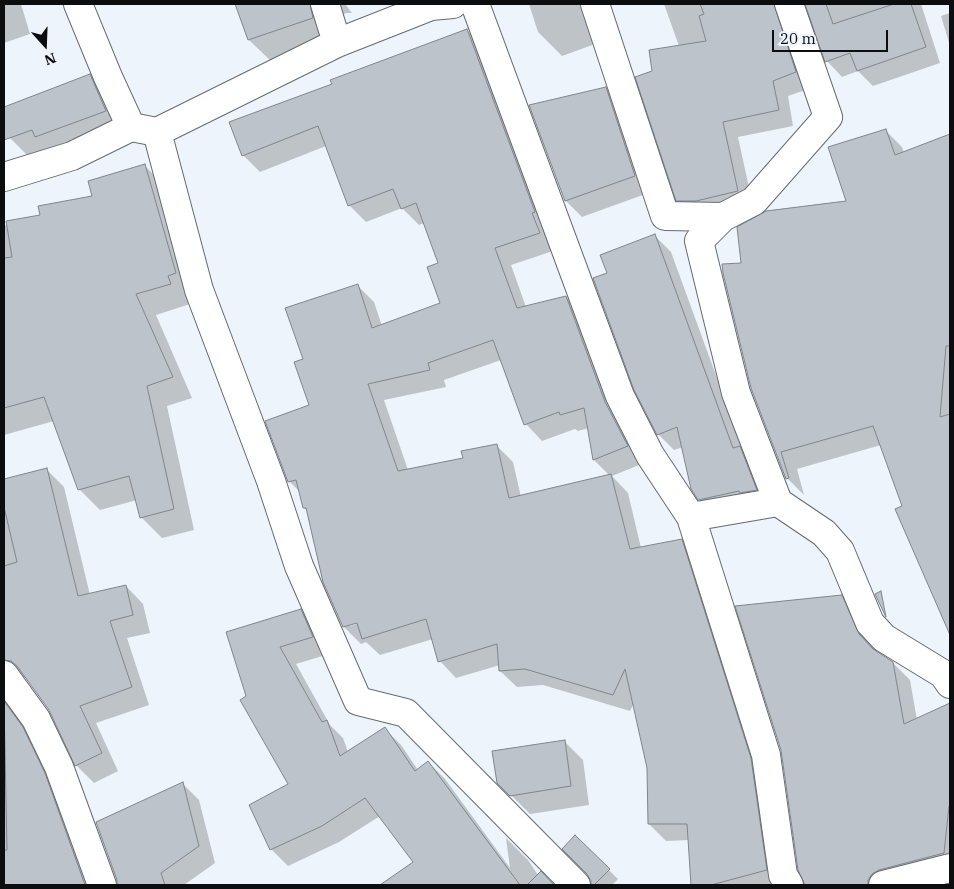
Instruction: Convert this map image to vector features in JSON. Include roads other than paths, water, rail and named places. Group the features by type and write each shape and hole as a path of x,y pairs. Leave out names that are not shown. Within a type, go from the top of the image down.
{"street":[{"path":"78,4 108,77 144,130 199,290 271,481 299,566 358,701 406,713 576,885"},
{"path":"325,4 337,43"},
{"path":"4,177 72,156 144,130 337,43 431,6 454,4"},
{"path":"475,4 620,396 650,455 691,517 766,755 783,875 789,885"},
{"path":"595,4 665,216 723,217"},
{"path":"789,4 828,117 754,201 723,217 699,240 736,393 778,502 824,533 840,550 870,623 884,638 943,674 950,684"},
{"path":"691,517 778,502"},
{"path":"4,675 36,719 59,767 102,885"},
{"path":"883,885 950,868"}]}
